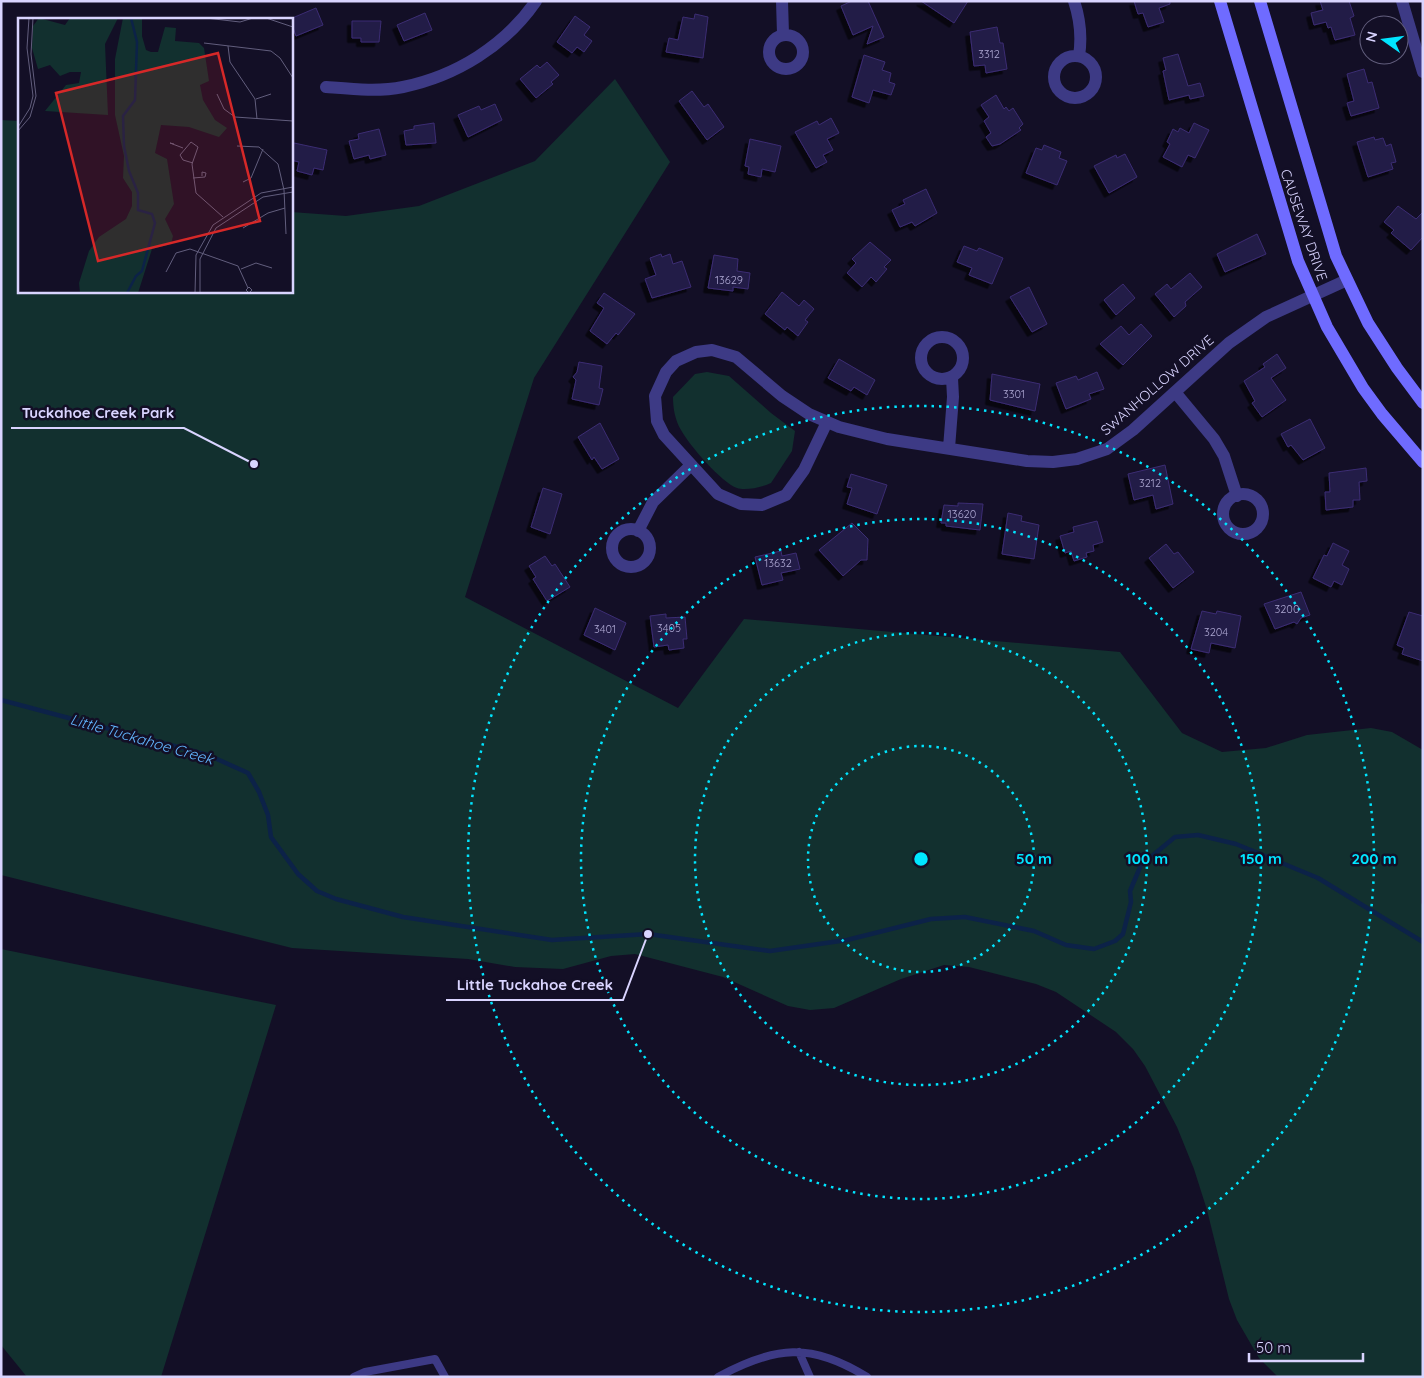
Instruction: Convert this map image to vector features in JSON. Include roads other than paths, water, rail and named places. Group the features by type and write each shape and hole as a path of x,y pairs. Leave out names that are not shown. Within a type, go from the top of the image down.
{"street":[{"path":"326,87 386,89 403,87 443,74 464,65 505,37 536,1"},
{"path":"782,1 783,34"},
{"path":"1074,1 1079,16 1081,42 1079,56"},
{"name":"CAUSEWAY DRIVE","path":"1220,1 1286,229 1313,295 1337,345 1363,388 1382,414 1423,462"},
{"name":"CAUSEWAY DRIVE","path":"1260,1 1336,256 1368,322 1397,368 1423,403"},
{"path":"1402,1 1423,72"},
{"name":"SWANHOLLOW DRIVE","path":"827,422 804,470 794,485 780,499 762,505 741,504 728,500 718,494 690,466 660,428 655,409 655,396 666,372 676,362 696,352 712,350 736,357 782,396 827,422 869,436 1027,461 1077,460 1107,449 1133,430 1229,343 1266,317 1348,280"},
{"path":"949,448 953,397 952,378"},
{"path":"1175,392 1214,439 1224,456 1237,496"},
{"path":"638,530 653,502 690,466"}],"lane":[{"path":"718,1377 746,1362 765,1356 798,1352 830,1357 867,1377"},
{"path":"798,1352 810,1377"},
{"path":"354,1377 365,1372 435,1359 444,1377"}],"waterway":[{"name":"Little Tuckahoe Creek","path":"1,700 208,755 248,773 259,792 268,815 271,837 298,874 317,891 336,899 403,917 552,940 648,934 770,951 847,940 931,919 965,917 1034,931 1066,945 1094,949 1115,941 1123,934 1131,902 1130,891 1141,865 1175,837 1198,835 1236,844 1318,878 1423,942"}],"place":[{"name":"Tuckahoe Creek Park","path":"254,464"},
{"name":"Little Tuckahoe Creek","path":"648,934"}]}
